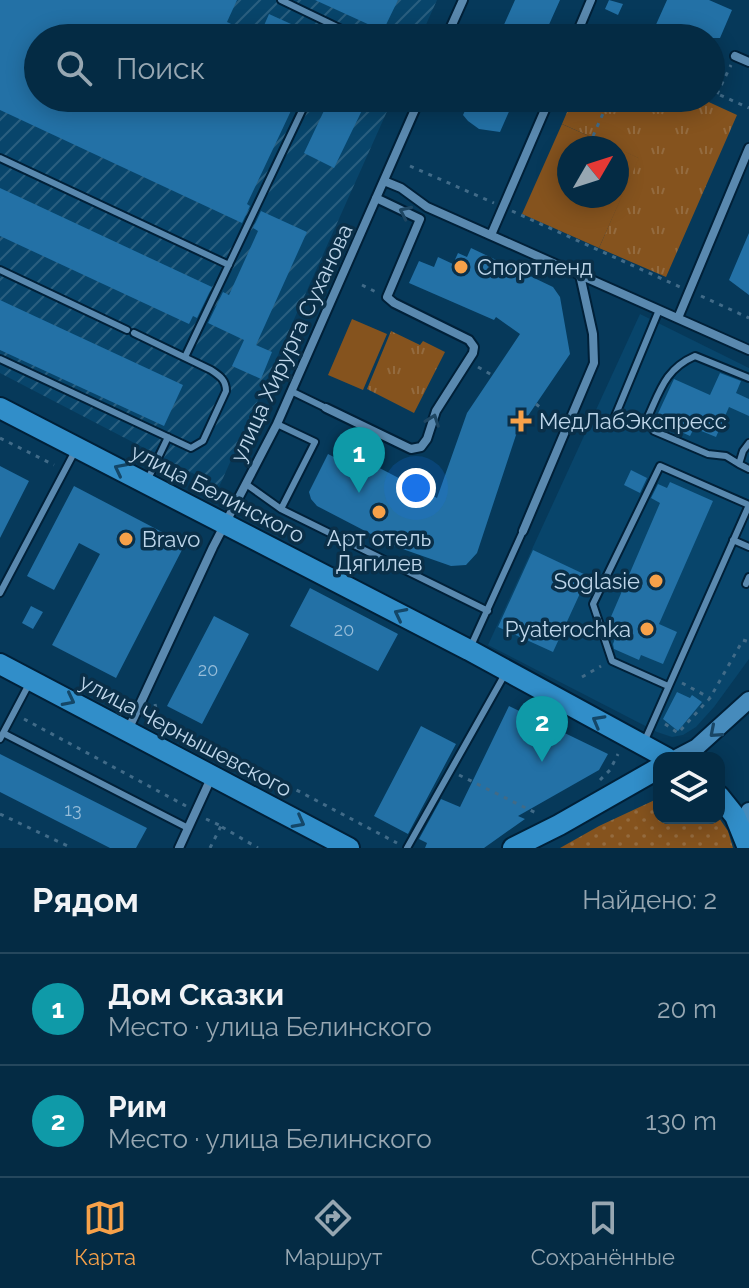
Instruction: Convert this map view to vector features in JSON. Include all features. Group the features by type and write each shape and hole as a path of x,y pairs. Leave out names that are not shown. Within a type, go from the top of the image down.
{"main road":[{"name":"улица Белинского","path":"0,408 469,650 656,752"},
{"name":"улица Чернышевского","path":"0,664 349,848"},
{"path":"687,752 749,700"},
{"path":"513,848 653,771"},
{"path":"725,804 735,816 748,844"},
{"path":"748,844 749,811"},
{"path":"545,848 559,825"}],"street":[{"path":"452,24 463,0"},
{"path":"581,24 591,0"},
{"path":"735,56 749,62"},
{"name":"улица Хирурга Суханова","path":"128,731 225,524 277,424 414,112"},
{"path":"491,235 544,112"},
{"path":"678,318 749,148"},
{"path":"384,181 401,188 427,207 749,350"},
{"path":"326,408 411,449 421,447 427,439 436,411 474,347 469,340 387,297 420,219 376,198"},
{"path":"523,531 594,363 593,334 580,275"},
{"path":"179,848 213,776"}],"lane":[{"path":"281,0 332,24"},
{"path":"185,357 301,112"},
{"path":"0,158 229,265"},
{"path":"0,270 221,376 226,391 203,441 198,447 191,448 0,359"},
{"path":"611,426 659,310"},
{"path":"749,378 695,356 678,363 665,379 647,419 654,431 708,454 726,456 749,469"},
{"path":"291,391 326,408"},
{"path":"277,424 315,442 281,509"},
{"path":"147,483 168,437"},
{"path":"739,464 749,443"},
{"path":"0,593 77,447"},
{"path":"643,745 749,505 660,466 593,604 612,661 668,686"},
{"path":"246,484 281,509 488,611"},
{"path":"469,650 523,531"},
{"path":"733,540 749,547"},
{"path":"407,848 507,671"},
{"path":"31,681 2,736 188,828"}],"path":[{"path":"725,77 735,56"},
{"path":"725,98 749,108"},
{"path":"593,136 604,112"},
{"path":"410,166 749,318"},
{"path":"362,285 368,288"},
{"path":"468,361 492,375"},
{"path":"536,404 541,408"},
{"path":"0,438 64,471"},
{"path":"654,717 678,733 710,698 743,640 749,642"},
{"path":"582,677 612,661"},
{"path":"690,687 710,698"},
{"path":"155,704 158,717 407,848"},
{"path":"13,713 258,848"},
{"path":"450,771 538,814"},
{"path":"0,814 72,848"},
{"path":"210,848 221,826"}],"shaded area":[{"path":"0,0 437,0 426,24 24,24 24,112 387,112 219,487 0,373"},
{"path":"640,314 749,368 749,659 696,727 672,737 488,645"}],"green space":[{"path":"725,109 737,115 666,277 599,248 616,208 629,208 629,179 638,158 629,154 629,136 589,136 562,124 567,112 725,112"},
{"path":"562,124 589,136 557,136 557,208 617,208 599,248 522,214"},
{"path":"629,153 639,158 629,180"},
{"path":"352,319 387,334 363,390 328,375"},
{"path":"391,331 420,345 423,341 445,352 414,413 367,389"},
{"path":"653,801 653,824 723,824 733,848 560,848"}],"building":[{"path":"0,0 237,0 227,22 231,24 24,24 24,112 290,112 247,204 250,206 242,223 0,110"},
{"path":"315,0 398,0 386,24 368,24"},
{"path":"515,0 560,0 549,24 504,24"},
{"path":"609,0 623,4 618,15 605,9"},
{"path":"667,0 709,0 732,10 725,26 656,24"},
{"path":"269,14 291,24 265,24"},
{"path":"323,112 361,112 334,168 304,153"},
{"path":"464,112 509,112 500,132 479,129 463,115"},
{"path":"0,188 212,287 197,318 193,316 189,324 0,236"},
{"path":"261,211 307,232 256,345 272,352 261,379 232,366 244,340 208,323 223,292 229,295 258,231 253,228"},
{"path":"749,233 749,295 729,280"},
{"path":"471,248 553,287 560,297 570,354 517,432 477,553 466,565 451,566 394,546 317,506 309,492 328,454 340,460 345,450 437,498 467,413 520,334 496,317 494,320 409,283 419,261 434,267 438,257 453,264 458,253 467,257"},
{"path":"0,300 183,385 164,426 0,350"},
{"path":"720,373 741,381 736,393 749,399 749,416 729,407 716,437 694,428 690,436 655,420 674,379 710,395"},
{"path":"0,466 29,481 0,538"},
{"path":"631,470 647,478 640,493 624,485"},
{"path":"670,482 713,501 659,624 677,632 663,664 641,655 639,660 614,649 617,633 609,630 613,620 610,619 660,503 651,498 658,484 667,488"},
{"path":"74,486 185,544 116,678 52,645 100,554 79,543 54,590 27,576"},
{"path":"533,550 588,576 553,652 498,627"},
{"path":"310,588 398,634 378,671 290,626"},
{"path":"31,606 43,612 33,629 22,623"},
{"path":"214,616 249,634 202,724 167,706"},
{"path":"677,692 690,698 692,695 702,702 678,731 663,719"},
{"path":"509,706 608,754 599,770 518,816 525,819 484,848 425,848 427,843 419,839 441,799 460,807"},
{"path":"421,726 456,744 408,834 374,816"},
{"path":"0,754 147,828 136,848 110,848 0,792"}],"place":[{"name":"Спортленд","path":"461,267"},
{"name":"МедЛабЭкспресс","path":"521,421"},
{"name":"Дом Сказки","path":"359,493"},
{"name":"Арт отель Дягилев","path":"379,512"},
{"name":"Bravo","path":"126,539"},
{"name":"Soglasie","path":"656,581"},
{"name":"Pyaterochka","path":"647,629"},
{"name":"Рим","path":"542,762"}]}
